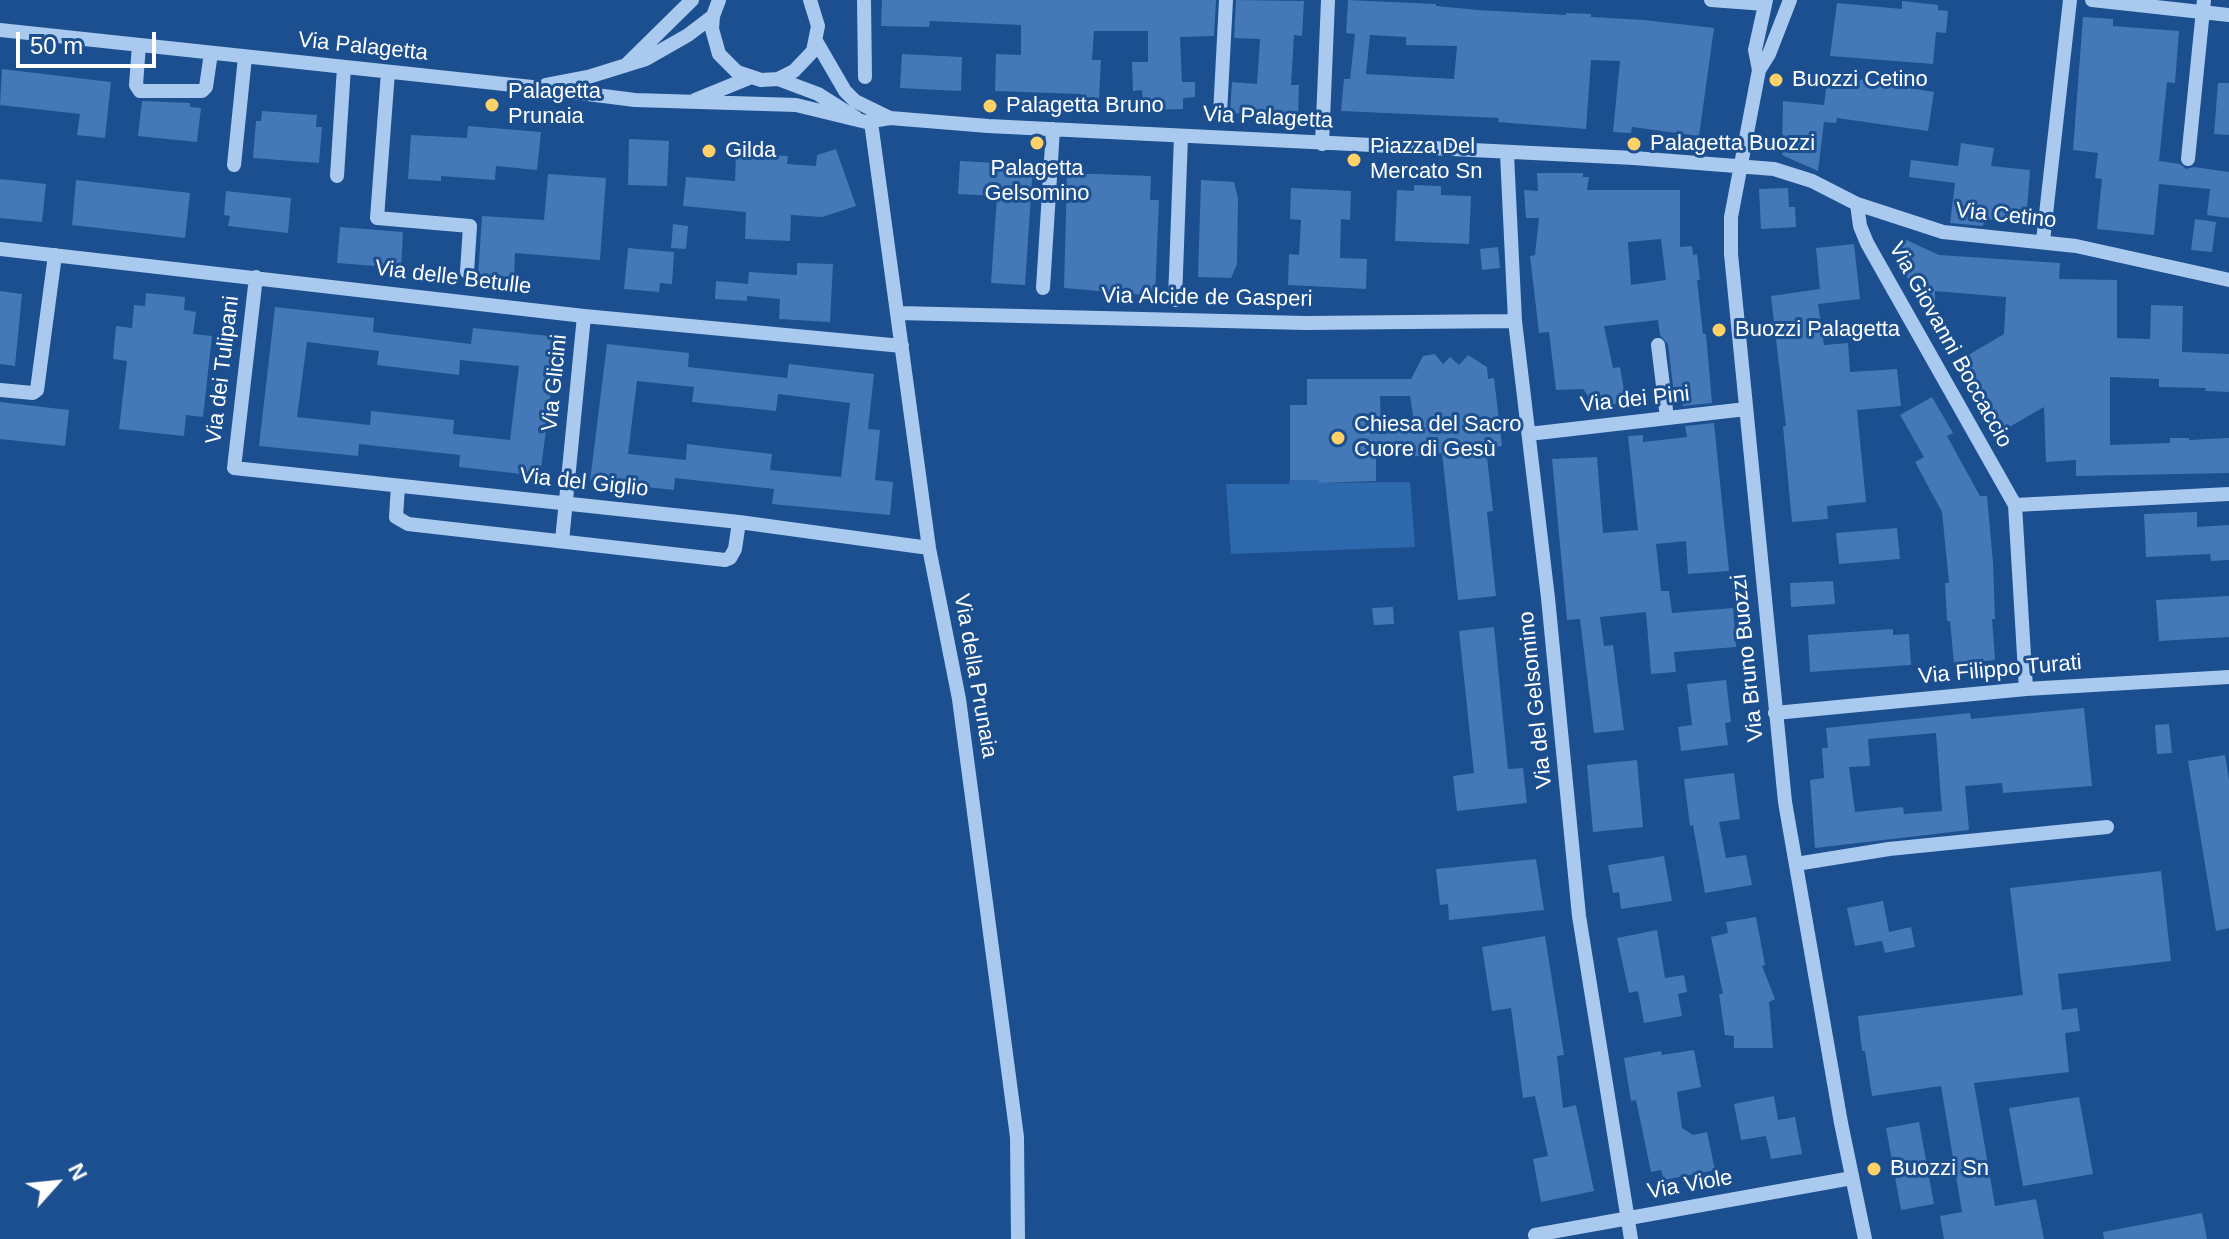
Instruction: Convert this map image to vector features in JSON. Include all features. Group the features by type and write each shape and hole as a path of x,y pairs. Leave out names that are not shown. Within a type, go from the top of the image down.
{"street":[{"path":"622,68 692,0"},
{"path":"719,0 713,16 714,42 727,64 749,78"},
{"name":"Via Palagetta","path":"810,0 818,26 816,41 845,91 855,101 890,118"},
{"path":"864,0 865,77"},
{"path":"1220,114 1226,0"},
{"path":"1322,144 1328,0"},
{"path":"1711,0 1765,2"},
{"name":"Via Bruno Buozzi","path":"1790,0 1769,54 1759,70 1731,217 1731,254 1785,802 1865,1239"},
{"path":"2043,241 2070,0"},
{"path":"2092,0 2204,6 2229,15"},
{"name":"Via Bruno Buozzi","path":"1759,70 1755,50 1765,2"},
{"path":"2188,159 2204,6"},
{"name":"Via Palagetta","path":"532,87 622,68 664,49 713,16"},
{"name":"Via Palagetta","path":"0,30 635,100 796,105 865,121 890,118 1740,165"},
{"path":"778,79 802,65 813,51 816,41"},
{"path":"139,45 136,85 140,91 202,91 206,87 211,53"},
{"path":"234,165 245,57"},
{"path":"337,176 344,67"},
{"path":"388,72 377,218 470,226 467,272"},
{"name":"Via Palagetta","path":"687,103 749,78 778,79 818,94 865,121"},
{"name":"Via della Prunaia","path":"865,121 898,313 929,548 959,699 1017,1137 1018,1239"},
{"path":"1043,288 1053,129"},
{"path":"1175,300 1181,136"},
{"name":"Via del Gelsomino","path":"1507,154 1515,321 1579,916 1631,1239"},
{"name":"Via Cetino","path":"1740,165 1792,173 1857,204 1943,232 2043,241 2119,254 2229,280"},
{"name":"Via Giovanni Boccaccio","path":"1857,204 1860,226 1867,243 2015,505 2026,689"},
{"name":"Via delle Betulle","path":"0,249 584,316 902,346"},
{"path":"0,390 33,393 37,390 55,255"},
{"name":"Via dei Tulipani","path":"234,468 256,277"},
{"name":"Via Alcide de Gasperi","path":"898,313 1305,323 1515,321"},
{"name":"Via Glicini","path":"562,541 584,316"},
{"path":"1658,345 1667,418"},
{"name":"Via dei Pini","path":"1529,434 1746,409"},
{"name":"Via del Giglio","path":"234,468 739,522 929,548"},
{"path":"398,486 396,517 408,524 725,560 735,549 739,522"},
{"path":"2015,505 2229,494"},
{"name":"Via Filippo Turati","path":"1775,713 2026,689 2229,677"},
{"path":"1796,864 1876,850 2107,827"},
{"name":"Via Viole","path":"1535,1235 1852,1178"}],"shaded area":[{"path":"1290,480 1319,480 1319,483 1410,482 1415,547 1231,554 1226,484 1289,484"}],"building":[{"path":"882,0 1216,0 1214,36 1180,37 1182,82 1195,82 1195,97 1183,98 1183,109 1143,110 1142,90 1133,91 1132,62 1148,62 1148,31 1094,31 1092,60 1101,60 1099,98 1081,97 1081,94 995,91 996,54 1021,55 1021,25 930,21 929,27 881,26"},
{"path":"1236,0 1304,1 1302,36 1294,35 1291,85 1299,85 1298,117 1230,113 1232,82 1257,84 1260,39 1234,38"},
{"path":"1348,0 1436,4 1478,10 1591,14 1591,17 1714,28 1699,136 1632,127 1631,133 1613,132 1620,61 1591,60 1586,129 1498,122 1499,118 1341,111 1344,79 1350,79 1355,34 1346,33","holes":["1370,35 1406,37 1406,45 1457,46 1454,79 1366,74"]},
{"path":"1902,1 1938,5 1938,10 1948,11 1946,33 1936,32 1933,64 1830,56 1837,3 1902,9"},
{"path":"2083,17 2113,19 2113,26 2179,31 2175,83 2167,82 2159,161 2180,164 2186,169 2194,167 2229,172 2229,218 2207,215 2210,189 2159,184 2154,235 2097,229 2102,179 2095,178 2098,153 2073,150"},
{"path":"902,54 962,57 961,91 900,88"},
{"path":"2,69 111,82 105,138 77,135 80,114 0,105"},
{"path":"1828,74 1934,92 1928,131 1837,118 1836,123 1824,122 1818,171 1782,155 1783,101 1824,105"},
{"path":"2218,83 2229,83 2229,135 2214,134"},
{"path":"142,101 190,103 190,107 201,108 197,142 138,136"},
{"path":"262,111 317,115 316,127 322,127 319,163 253,158 256,121 261,121"},
{"path":"468,126 541,132 537,170 496,166 495,180 441,176 441,181 408,179 411,135 467,138"},
{"path":"629,139 669,141 667,186 628,185"},
{"path":"1961,143 1994,148 1991,166 2030,170 2026,223 1984,219 1983,226 1950,223 1955,183 1909,177 1911,160 1958,166"},
{"path":"836,149 856,206 822,217 791,215 790,241 745,239 746,212 683,206 686,177 735,181 736,153 788,156 787,164 816,166 817,155"},
{"path":"960,161 1033,165 1025,285 991,283 997,196 958,194"},
{"path":"1067,173 1151,176 1150,200 1159,200 1155,296 1064,288"},
{"path":"1537,173 1583,173 1583,177 1589,177 1587,190 1680,190 1680,247 1692,246 1693,255 1697,254 1700,280 1697,280 1712,403 1683,406 1682,402 1675,403 1668,344 1660,335 1658,320 1604,326 1613,368 1620,367 1626,402 1596,407 1583,389 1556,390 1549,332 1539,333 1530,256 1535,255 1539,218 1526,218 1524,190 1538,191","holes":["1661,239 1666,280 1631,285 1628,242"]},
{"path":"548,174 606,178 600,260 515,253 514,279 478,276 482,216 544,220"},
{"path":"0,179 46,184 42,222 0,218"},
{"path":"76,180 190,193 185,238 72,225"},
{"path":"1201,180 1234,182 1238,198 1237,264 1231,278 1198,277"},
{"path":"1414,185 1441,186 1441,195 1471,196 1469,244 1395,241 1397,190 1414,191"},
{"path":"1291,188 1351,191 1350,220 1341,219 1340,258 1367,259 1366,289 1288,285 1289,254 1299,255 1301,220 1290,219"},
{"path":"1788,188 1789,207 1795,207 1796,227 1761,229 1759,189"},
{"path":"226,191 291,198 288,233 228,226 230,216 224,215"},
{"path":"2195,219 2216,222 2212,252 2191,250"},
{"path":"673,224 688,226 686,249 671,248"},
{"path":"340,227 403,232 401,268 337,263"},
{"path":"1900,237 1939,255 2060,263 2059,279 2117,280 2117,338 2150,339 2151,305 2183,306 2182,352 2229,354 2229,392 2159,387 2159,379 2110,377 2110,445 2170,443 2170,438 2229,438 2229,473 2076,476 2076,460 2046,462 2044,407 1999,433 1958,361 2004,334 2006,297 1935,291 1935,328 1892,250"},
{"path":"1854,244 1860,299 1818,304 1824,345 1848,343 1850,372 1897,369 1901,406 1857,410 1866,502 1827,506 1828,519 1792,522 1783,426 1786,426 1771,296 1820,289 1816,248"},
{"path":"1498,247 1500,268 1482,270 1480,249"},
{"path":"628,248 674,252 672,284 660,283 659,292 624,289"},
{"path":"797,263 833,264 830,322 779,319 780,299 747,296 747,301 715,299 716,281 748,284 749,272 797,275"},
{"path":"0,291 22,294 15,366 0,364"},
{"path":"146,293 185,297 184,310 196,312 193,334 212,336 203,417 186,415 184,436 119,429 127,361 113,359 116,326 132,328 134,305 145,306"},
{"path":"275,307 374,318 373,332 471,344 473,328 558,337 540,476 459,467 460,455 359,444 358,456 259,446","holes":["307,342 379,351 377,365 459,375 460,360 519,366 510,440 453,434 454,420 371,411 370,425 297,417"]},
{"path":"607,344 689,353 688,367 787,378 789,364 874,374 868,429 880,430 875,480 893,482 890,515 772,504 774,489 675,478 674,490 590,481","holes":["637,381 694,387 692,402 776,411 778,394 850,403 841,477 770,470 772,454 687,444 686,460 628,454"]},
{"path":"1435,354 1443,364 1450,357 1459,365 1468,355 1487,367 1488,379 1494,378 1502,446 1486,448 1493,511 1487,512 1496,596 1458,600 1442,453 1410,457 1409,451 1376,452 1376,481 1318,483 1319,480 1290,480 1290,405 1307,405 1307,379 1411,379 1423,356","holes":["1380,396 1410,396 1415,428 1385,432 1385,425 1381,425"]},
{"path":"1932,397 1953,433 1947,436 1980,496 1987,496 1993,563 1995,660 1954,664 1950,621 1947,621 1945,583 1949,583 1942,512 1915,462 1924,457 1900,415"},
{"path":"0,402 69,410 65,446 0,439"},
{"path":"1714,423 1729,571 1688,574 1686,541 1656,544 1661,591 1669,591 1672,613 1733,608 1736,647 1674,652 1676,672 1651,674 1646,612 1600,617 1604,646 1613,645 1624,730 1594,733 1580,619 1567,620 1552,459 1597,457 1603,533 1638,530 1628,436 1643,435 1643,442 1687,437 1685,426"},
{"path":"2197,512 2197,527 2229,525 2229,560 2211,561 2210,554 2146,557 2144,514"},
{"path":"1897,528 1900,559 1839,564 1836,533"},
{"path":"1833,581 1835,604 1791,607 1790,583"},
{"path":"2229,596 2229,637 2159,641 2156,600"},
{"path":"1393,607 1394,624 1374,625 1372,608"},
{"path":"1494,627 1508,769 1523,768 1527,803 1457,811 1453,776 1474,773 1459,631"},
{"path":"1893,629 1893,635 1909,634 1911,665 1810,672 1808,635"},
{"path":"1726,680 1731,722 1725,723 1728,745 1681,751 1678,727 1692,725 1687,684"},
{"path":"2084,708 2092,786 2003,793 2002,783 1965,786 1969,830 1815,848 1810,780 1824,778 1822,748 1828,748 1826,728 1970,713 1971,719","holes":["1936,733 1942,811 1904,814 1903,807 1855,812 1849,767 1870,766 1868,739"]},
{"path":"2169,724 2172,753 2157,754 2155,725"},
{"path":"2225,755 2229,780 2229,928 2216,931 2188,761"},
{"path":"1637,760 1643,827 1593,832 1587,765"},
{"path":"1734,773 1740,819 1719,822 1726,858 1746,855 1752,885 1705,893 1693,825 1690,826 1684,779"},
{"path":"1664,856 1672,901 1621,909 1619,892 1613,893 1608,865"},
{"path":"1536,859 1544,910 1449,920 1448,904 1440,905 1436,869"},
{"path":"2161,871 2171,961 2058,974 2062,1010 2077,1008 2080,1031 2065,1033 2069,1072 1974,1083 1995,1206 2036,1199 2044,1239 1944,1239 1940,1216 1962,1212 1941,1086 1872,1096 1858,1016 2023,995 2010,888"},
{"path":"1883,901 1889,932 1911,927 1915,947 1885,953 1882,941 1855,946 1847,908"},
{"path":"1756,917 1765,965 1762,966 1775,999 1769,1002 1773,1048 1734,1048 1734,1036 1725,1035 1719,994 1723,994 1711,937 1728,933 1726,922"},
{"path":"1657,930 1665,978 1684,975 1687,992 1678,994 1682,1016 1644,1023 1638,991 1629,993 1617,938"},
{"path":"1545,936 1564,1055 1557,1056 1563,1108 1576,1105 1594,1191 1541,1202 1533,1159 1548,1156 1535,1096 1523,1098 1511,1008 1492,1011 1482,947"},
{"path":"1694,1050 1701,1087 1677,1092 1682,1128 1693,1135 1707,1132 1715,1170 1664,1180 1661,1170 1651,1172 1636,1100 1631,1101 1624,1058 1661,1051 1662,1055"},
{"path":"1774,1096 1778,1120 1795,1117 1802,1154 1771,1159 1766,1136 1741,1140 1734,1104"},
{"path":"2079,1097 2093,1174 2023,1186 2009,1108"},
{"path":"1919,1122 1934,1204 1901,1210 1886,1128"},
{"path":"2202,1213 2207,1239 2104,1239 2103,1232"}],"place":[{"name":"Buozzi Cetino","path":"1776,80"},
{"name":"Palagetta Prunaia","path":"492,105"},
{"name":"Palagetta Bruno","path":"990,106"},
{"name":"Palagetta Gelsomino","path":"1037,143"},
{"name":"Palagetta Buozzi","path":"1634,144"},
{"name":"Gilda","path":"709,151"},
{"name":"Piazza Del Mercato Sn","path":"1354,160"},
{"name":"Buozzi Palagetta","path":"1719,330"},
{"name":"Chiesa del Sacro Cuore di Gesù","path":"1338,438"},
{"name":"Buozzi Sn","path":"1874,1169"}]}
